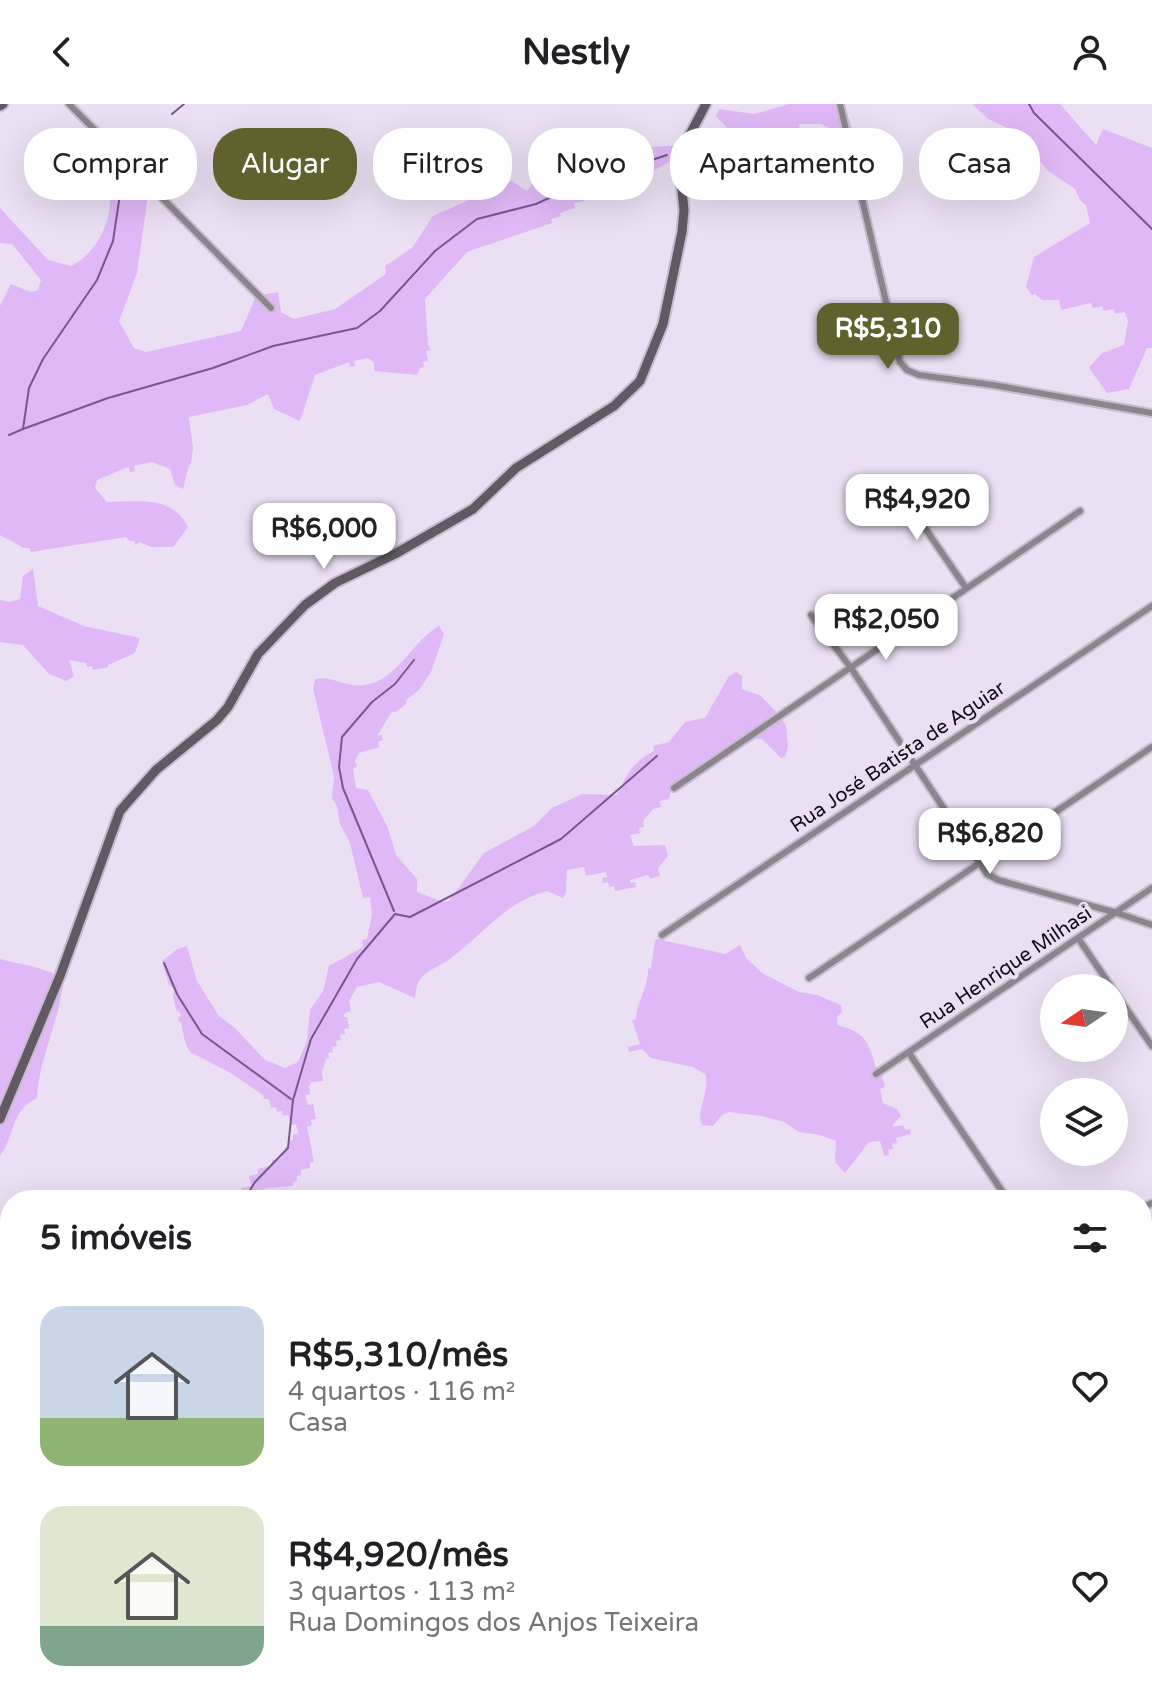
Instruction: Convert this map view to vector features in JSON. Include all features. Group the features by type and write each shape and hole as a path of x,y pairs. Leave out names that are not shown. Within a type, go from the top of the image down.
{"street":[{"path":"69,104 271,308"},
{"path":"0,1119 65,962 120,811 131,796 156,770 217,720 228,707 258,654 305,605 335,583 395,554 473,509 516,468 614,406 640,381 663,324 682,232 684,210 680,153 706,104"},
{"path":"840,104 903,367 919,375 1152,413"},
{"path":"892,480 966,588"},
{"path":"674,788 1080,511"},
{"name":"Rua José Batista de Aguiar","path":"662,935 1152,606"},
{"path":"811,615 851,668 987,874 998,880 1152,925"},
{"path":"809,978 1152,747"},
{"name":"Rua Henrique Milhasi","path":"876,1074 1152,888"},
{"path":"1078,938 1103,974"},
{"path":"1128,1011 1152,1046"},
{"path":"909,1053 1001,1190"}],"shaded area":[{"path":"789,104 843,104 852,128 799,124 800,128 727,128 716,116 719,109 754,114"},
{"path":"972,104 1060,104 1096,145 1103,129 1152,148 1152,348 1147,348 1129,389 1107,393 1089,368 1102,353 1124,345 1128,321 1125,312 1115,314 1114,309 1104,311 1102,306 1093,308 1091,303 1061,310 1059,300 1042,300 1032,295 1026,287 1034,257 1090,223 1086,205 1075,189 1047,170 1040,161 1040,128 1007,128 988,119"},
{"path":"670,146 670,161 654,170 654,147"},
{"path":"512,181 527,191 528,200 584,200 574,203 575,208 551,219 552,223 467,252 425,299 431,350 426,351 428,361 423,362 424,367 417,375 374,371 374,363 368,358 354,361 355,366 350,367 349,362 315,375 300,421 274,409 268,394 247,405 189,417 193,447 183,489 175,485 170,469 152,462 134,466 135,471 130,472 128,467 97,480 95,488 107,502 153,502 164,505 181,517 188,527 173,547 151,547 140,542 135,545 126,537 31,552 29,548 0,535 0,306 11,284 31,292 38,290 41,280 12,244 0,243 0,208 48,260 71,266 86,255 98,240 107,222 110,200 147,200 137,273 119,321 134,348 146,352 241,331 256,296 278,292 281,312 294,319 335,309 386,274 385,266 412,248 433,216 469,200 512,200"},
{"path":"33,569 38,606 84,626 140,638 135,653 108,667 93,670 86,663 69,660 74,676 66,681 49,674 23,645 0,642 0,600 9,602 20,599 23,576"},
{"path":"439,626 444,634 431,672 419,690 406,700 406,704 391,713 377,736 382,735 383,740 378,742 379,747 359,753 355,761 357,767 353,768 356,788 368,790 388,828 396,855 417,879 417,892 443,902 449,901 484,853 534,826 552,808 582,794 617,795 631,770 654,751 653,746 669,742 685,722 705,718 729,676 736,672 742,676 742,689 761,696 782,718 788,747 785,757 781,758 762,739 751,738 672,787 669,799 660,801 661,807 653,809 643,821 644,827 639,828 640,833 630,835 634,846 665,845 668,856 658,868 660,876 650,879 648,875 630,880 630,883 635,882 636,887 615,891 608,882 603,883 606,872 586,876 584,867 567,870 563,898 547,891 507,911 451,958 422,977 415,998 379,982 357,987 349,1001 351,1011 343,1017 347,1017 349,1028 340,1035 341,1040 336,1041 337,1046 332,1047 333,1052 328,1053 329,1058 322,1072 323,1081 312,1082 310,1094 305,1095 308,1105 313,1104 316,1119 311,1120 312,1125 307,1127 314,1162 310,1163 310,1168 301,1170 293,1186 241,1190 251,1186 249,1176 258,1174 258,1169 272,1165 272,1160 282,1158 281,1153 286,1152 285,1147 290,1146 289,1141 298,1133 296,1124 291,1125 288,1115 277,1112 276,1107 271,1108 269,1099 264,1099 263,1095 229,1072 190,1052 179,1022 178,1017 181,1016 173,997 174,989 169,985 162,961 187,946 197,981 219,1016 265,1060 285,1068 298,1062 307,1041 310,1010 323,991 329,966 363,947 362,940 367,939 372,914 370,897 363,898 350,843 332,798 334,776 313,689 315,679 352,685 377,682 396,668"},
{"path":"657,939 725,954 740,945 746,958 762,973 799,992 817,995 841,1005 838,1025 865,1040 877,1071 881,1072 885,1087 880,1089 883,1103 897,1109 901,1116 893,1127 903,1125 905,1130 910,1129 911,1134 896,1138 893,1149 888,1150 889,1155 884,1156 880,1141 869,1142 845,1173 835,1162 836,1141 799,1132 784,1122 729,1112 713,1126 702,1125 700,1113 706,1087 705,1074 693,1067 651,1058 642,1049 629,1052 628,1047 640,1044 632,1020 636,1019"},
{"path":"0,959 43,970 63,981 41,1068 37,1098 22,1109 0,1156"}],"waterway":[{"path":"172,114 184,104"},
{"path":"1029,104 1034,113 1152,229"},
{"path":"23,429 108,398 213,368 273,346 357,328 380,311 435,251 477,219 536,204 577,185 667,155"},
{"path":"9,435 23,429 29,388 43,359 97,280 113,241 119,200"},
{"path":"394,911 343,788 339,767 342,737 372,702 395,684 414,660"},
{"path":"250,1190 288,1148 293,1100 311,1039 357,959 395,914 410,917 561,839 657,756"},
{"path":"164,963 177,994 202,1034 291,1099"}]}
